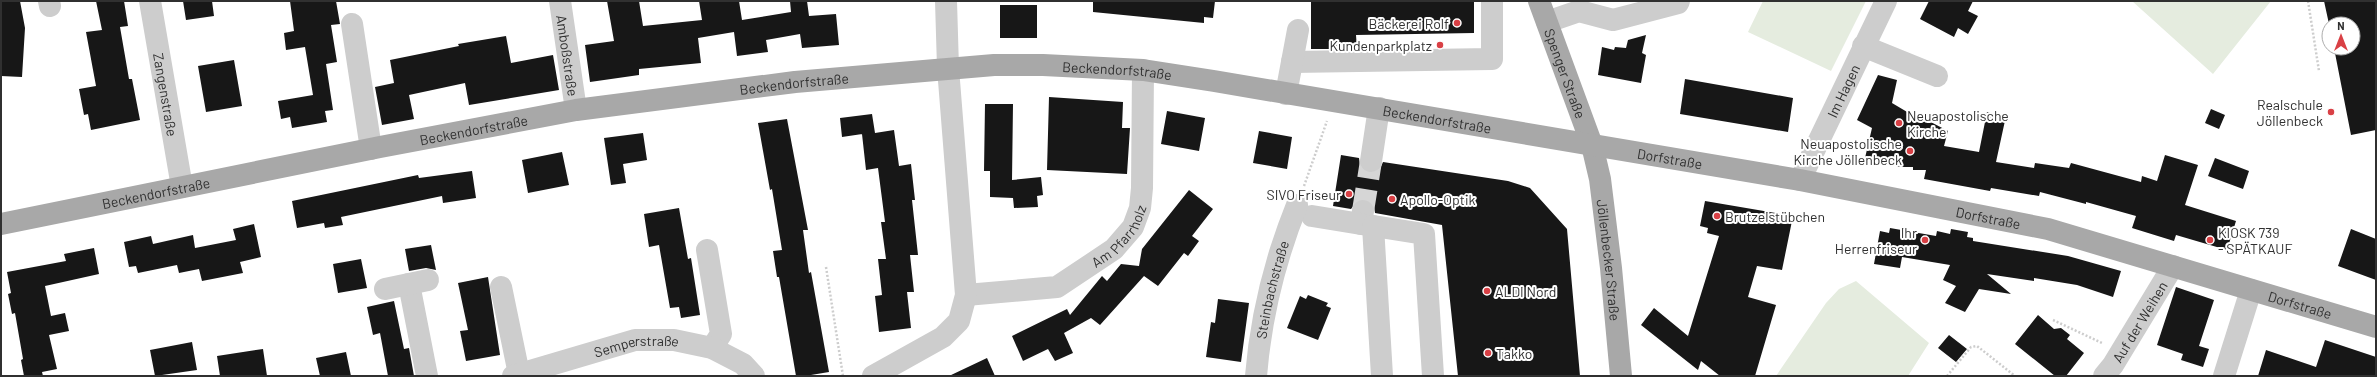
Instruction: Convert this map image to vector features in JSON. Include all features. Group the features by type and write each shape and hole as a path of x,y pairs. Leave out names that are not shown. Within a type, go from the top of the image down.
{"main road":[{"name":"Spenger Straße","path":"1539,1 1592,145"},
{"name":"Beckendorfstraße","path":"1,224 371,149 576,110 803,82 948,68 1043,65 1143,70 1334,102 1379,108 1592,145"},
{"name":"Dorfstraße","path":"1592,145 1800,180 2048,229 2376,327"},
{"name":"Jöllenbecker Straße","path":"1592,145 1603,196 1621,376"}],"street":[{"name":"Zangenstraße","path":"150,1 182,188"},
{"name":"Amboßstraße","path":"560,1 576,110"},
{"path":"874,376 943,337 959,321 966,295 948,68 946,1"},
{"path":"1292,62 1492,59 1492,1"},
{"path":"1547,22 1579,11 1613,20 1678,3 1679,1"},
{"name":"Im Hagen","path":"1800,180 1863,46 1886,1"},
{"path":"352,24 371,149"},
{"path":"1286,94 1298,30"},
{"path":"1863,46 1937,76"},
{"name":"Am Pfarrholz","path":"966,295 1057,287 1114,249 1132,227 1140,208 1142,188 1143,70"},
{"path":"1371,160 1379,108"},
{"path":"1305,210 1366,220 1424,234 1433,376"},
{"name":"Steinbachstraße","path":"1256,376 1263,314 1279,250 1305,210"},
{"path":"1366,220 1382,376"},
{"path":"707,250 721,334 712,348"},
{"name":"Auf der Weihen","path":"2104,376 2119,355 2173,266"},
{"path":"385,289 418,282 427,376"},
{"path":"501,287 516,375"},
{"path":"2224,376 2251,290"},
{"name":"Semperstraße","path":"516,375 635,340 674,340 712,348 743,364 754,376"}],"path":[{"path":"2308,1 2319,71"},
{"path":"1305,210 1334,102"},
{"path":"826,267 843,376"},
{"path":"2054,320 2099,342 2119,355"},
{"path":"1947,376 1971,347 1977,346 2015,376"}],"shaded area":[{"path":"1763,1 1866,1 1831,71 1748,32"},
{"path":"2132,1 2271,1 2213,74"},
{"path":"1856,281 1929,343 1908,376 1776,376 1826,303 1839,289"}],"building":[{"path":"1,1 20,1 25,28 22,77 1,76"},
{"path":"96,1 124,1 128,26 120,27 129,79 132,79 140,120 91,130 88,114 84,115 79,89 96,86 86,32 102,30"},
{"path":"183,1 212,1 214,16 186,20"},
{"path":"290,1 336,1 340,24 331,25 337,62 326,64 333,110 325,111 327,122 292,128 290,117 281,119 278,101 313,95 305,47 286,50 284,33 294,31"},
{"path":"607,1 639,1 643,26 702,20 699,1 739,1 742,20 791,12 790,1 807,1 809,16 836,14 839,45 802,48 800,34 766,40 768,52 737,56 734,32 698,38 701,63 639,69 639,75 590,82 585,45 614,41"},
{"path":"1093,1 1215,1 1213,18 1204,17 1204,23 1093,12"},
{"path":"1311,1 1474,1 1474,33 1356,35 1357,49 1311,49"},
{"path":"1929,1 1973,1 1968,11 1978,16 1968,34 1958,28 1954,37 1920,19"},
{"path":"2324,1 2376,1 2376,130 2351,135 2336,56 2361,56 2361,16 2327,16"},
{"path":"1000,5 1037,5 1037,38 1000,38"},
{"path":"1646,35 1642,53 1646,55 1641,83 1598,75 1602,47 1614,50 1615,47 1626,48 1628,40"},
{"path":"506,36 511,63 553,55 559,90 469,105 465,83 409,95 414,119 382,125 375,87 394,83 390,60 459,46 458,44"},
{"path":"234,60 242,106 206,112 198,66"},
{"path":"1878,75 1897,80 1892,103 1924,122 1925,119 1948,131 1944,146 1979,152 1987,112 2006,116 1996,162 2034,168 2035,163 2069,168 2071,163 2141,182 2142,176 2157,181 2165,155 2198,165 2185,205 2236,221 2227,250 2176,235 2174,241 2132,228 2136,216 2086,202 2086,204 2040,192 2039,196 1991,188 1990,191 1924,179 1926,170 1913,170 1913,167 1900,167 1865,158 1872,128 1857,120"},
{"path":"1685,79 1793,98 1788,132 1680,114"},
{"path":"1049,97 1123,102 1122,128 1130,128 1127,174 1047,170"},
{"path":"985,104 1013,104 1012,180 1041,177 1043,195 1037,196 1038,207 1014,208 1013,198 990,197 990,171 984,171"},
{"path":"2211,109 2225,115 2219,129 2205,123"},
{"path":"1167,111 1205,118 1199,151 1161,144"},
{"path":"872,114 875,133 894,130 899,166 911,164 915,200 912,200 918,255 910,255 914,292 907,292 911,328 879,332 875,296 882,295 878,259 886,259 881,222 885,222 878,168 866,170 862,134 842,137 840,118"},
{"path":"787,119 808,230 803,230 809,273 811,272 829,372 805,376 796,376 779,277 777,277 773,251 782,250 772,189 770,190 758,123"},
{"path":"1259,131 1292,137 1287,169 1253,163"},
{"path":"643,133 647,160 623,164 626,183 611,185 604,138"},
{"path":"562,152 569,185 528,193 522,160"},
{"path":"1341,155 1359,158 1360,166 1369,173 1375,173 1380,169 1383,162 1508,181 1530,188 1567,229 1580,376 1458,376 1442,225 1375,213 1374,206 1365,199 1358,200 1351,209 1333,206"},
{"path":"2215,158 2249,171 2243,189 2208,176"},
{"path":"472,171 476,198 443,203 442,196 341,217 343,225 325,228 324,223 297,228 292,201 418,175 419,178"},
{"path":"1189,190 1213,209 1192,236 1199,241 1188,256 1184,253 1158,286 1144,276 1100,325 1091,318 1064,333 1073,353 1055,361 1048,349 1023,361 1012,336 1067,309 1070,315 1102,276 1107,281 1121,264 1139,266 1142,249"},
{"path":"1705,201 1793,216 1782,270 1757,266 1748,297 1776,305 1755,376 1720,376 1701,361 1698,370 1641,325 1654,308 1688,336 1719,236 1707,233 1708,228 1700,226"},
{"path":"679,208 688,259 691,258 700,315 681,318 679,307 670,308 659,245 649,247 644,214"},
{"path":"254,224 261,257 240,262 243,273 202,281 199,269 179,273 177,265 138,273 136,266 129,267 124,242 151,236 153,244 193,235 195,248 236,240 233,229"},
{"path":"1890,228 1936,236 1937,231 1950,234 1951,229 1968,232 1967,237 1973,238 1973,241 2068,256 2121,271 2113,297 2077,285 2034,278 2034,281 1987,274 2011,294 1979,289 1965,312 1945,303 1956,286 1943,280 1950,265 1902,257 1900,268 1874,264 1880,231 1889,233"},
{"path":"2351,229 2376,239 2376,280 2338,266"},
{"path":"431,245 436,270 426,268 409,271 405,249"},
{"path":"94,248 99,274 45,286 51,316 65,313 69,331 49,335 57,369 42,372 43,376 24,376 21,360 23,359 15,313 12,314 8,294 11,293 7,272 66,261 64,254"},
{"path":"361,259 367,288 338,293 333,264"},
{"path":"488,277 500,355 466,361 460,331 468,330 458,283"},
{"path":"2176,287 2214,300 2199,346 2209,349 2203,367 2181,360 2183,354 2157,345"},
{"path":"1308,295 1328,303 1326,306 1331,308 1318,340 1287,328 1300,296 1306,299"},
{"path":"1218,299 1249,303 1241,362 1206,357 1211,322 1215,323"},
{"path":"394,301 404,349 409,348 414,376 388,376 380,333 373,335 367,307"},
{"path":"2038,315 2054,329 2061,328 2070,335 2067,339 2084,353 2066,376 2055,376 2015,344"},
{"path":"1949,335 1967,349 1956,362 1938,348"},
{"path":"2325,340 2376,357 2376,376 2258,376 2266,350 2316,367"},
{"path":"192,342 197,370 155,376 150,350"},
{"path":"263,349 267,376 220,376 217,356"},
{"path":"346,352 351,376 320,376 316,358"},
{"path":"987,358 995,376 949,376"}],"tunnel":[{"path":"1363,211 1371,161"}],"place":[{"name":"Bäckerei Rolf","path":"1457,23"},
{"name":"Kundenparkplatz","path":"1440,45"},
{"name":"Realschule Jöllenbeck","path":"2331,112"},
{"name":"Neuapostolische Kirche","path":"1899,123"},
{"name":"Neuapostolische Kirche Jöllenbeck","path":"1910,151"},
{"name":"SIVO Friseur","path":"1349,194"},
{"name":"Apollo-Optik","path":"1392,199"},
{"name":"Brutzelstübchen","path":"1717,216"},
{"name":"Ihr Herrenfriseur","path":"1925,240"},
{"name":"KIOSK 739 - SPÄTKAUF","path":"2210,240"},
{"name":"ALDI Nord","path":"1487,291"},
{"name":"Takko","path":"1488,353"}]}
